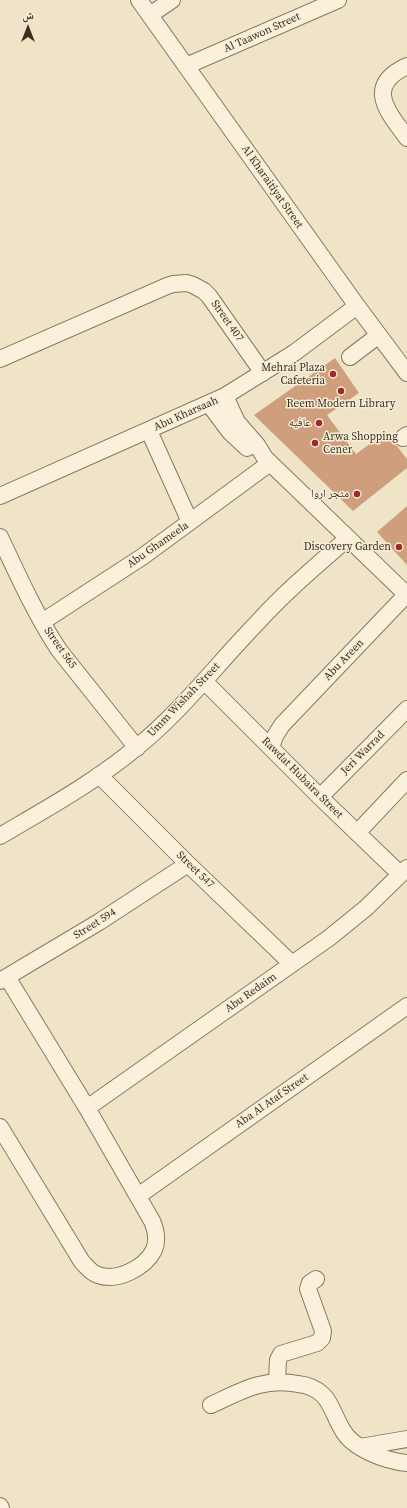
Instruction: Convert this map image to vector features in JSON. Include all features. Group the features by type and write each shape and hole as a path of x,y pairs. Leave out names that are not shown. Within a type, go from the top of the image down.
{"street":[{"name":"Al Kharaitiyat Street","path":"139,0 357,306 407,373"},
{"path":"150,15 172,0"},
{"name":"Al Taawon Street","path":"186,66 338,0"},
{"path":"407,66 388,79 385,85 383,98 387,110 407,138"},
{"name":"Street 407","path":"0,359 166,286 180,283 193,285 208,296 263,373"},
{"name":"Abu Kharsaah","path":"0,496 225,396 294,353 357,306"},
{"path":"350,357 379,335"},
{"path":"225,396 237,422 257,445 268,461 407,594"},
{"path":"209,404 235,438 254,454 268,461"},
{"path":"149,431 190,522"},
{"name":"Abu Ghameela","path":"42,622 142,557 190,522 268,461"},
{"name":"Street 565","path":"0,537 42,622 59,650 137,748"},
{"name":"Umm Wishah Street","path":"1,833 99,775 137,748 172,716 263,616 300,580 348,538"},
{"name":"Abu Areen","path":"271,748 275,736 282,725 407,594"},
{"name":"Rawdat Hubaira Street","path":"204,682 357,833 404,871"},
{"name":"Jeri Warrad","path":"320,797 407,709"},
{"name":"Abu Areen","path":"259,736 282,725"},
{"name":"Street 547","path":"99,775 188,864 292,964"},
{"path":"357,833 407,780"},
{"name":"Street 594","path":"3,979 99,922 188,864"},
{"name":"Abu Redaim","path":"87,1108 348,923 366,908 404,871"},
{"path":"0,1127 82,1262 89,1269 97,1275 112,1277 127,1273 148,1259 154,1250 156,1240 156,1230 152,1221 87,1108 3,979"},
{"name":"Aba Al Ataf Street","path":"138,1196 407,1006"},
{"path":"277,1381 278,1360 281,1354 317,1343 322,1338 323,1331 308,1289 310,1283 316,1279"},
{"path":"211,1404 266,1382 277,1381 302,1384 314,1388 321,1393 328,1401 345,1435 360,1447 396,1462 407,1463"},
{"path":"360,1447 407,1439"}],"building":[{"name":"Arwa Shopping Cener","path":"335,358 359,393 327,415 356,454 386,432 407,459 407,468 353,511 254,415"},
{"name":"Discovery Garden","path":"407,506 407,565 377,532"}],"place":[{"name":"Mehrai Plaza Cafeteria","path":"333,374"},
{"name":"Reem Modern Library","path":"341,391"},
{"name":"عافيه","path":"319,423"},
{"name":"Arwa Shopping Cener","path":"315,443"},
{"name":"متجر اروا","path":"357,494"},
{"name":"Discovery Garden","path":"399,547"}]}
